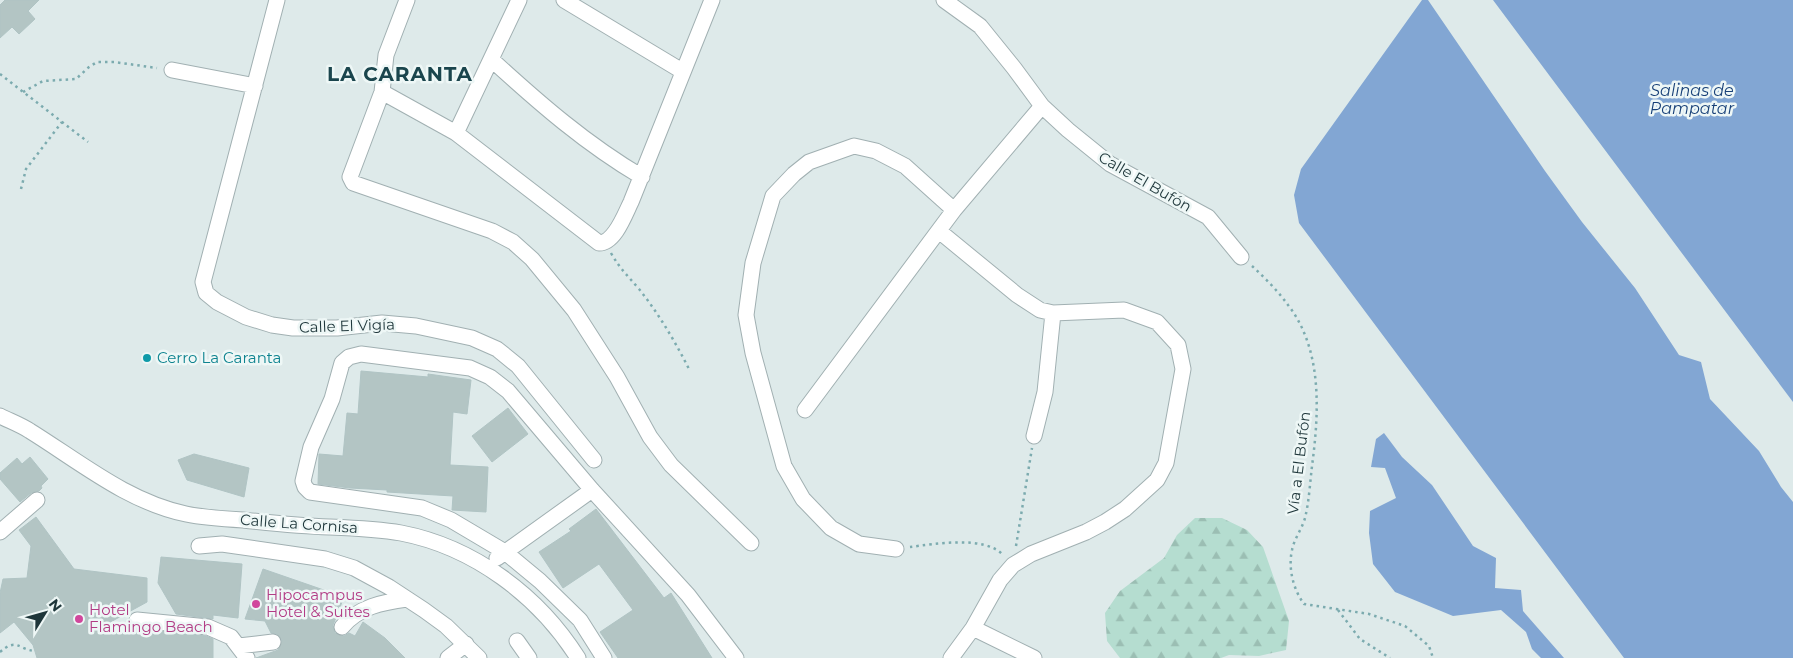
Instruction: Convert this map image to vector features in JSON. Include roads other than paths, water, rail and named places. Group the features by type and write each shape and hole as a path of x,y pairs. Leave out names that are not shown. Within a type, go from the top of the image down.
{"street":[{"name":"Calle El Vigía","path":"277,0 203,282 206,293 217,302 246,317 272,325 301,328 337,328 382,323 416,326 472,338 497,348 518,366 594,460"},
{"path":"407,0 386,55 382,92 350,177 351,181 492,231 513,242 532,259 574,310 617,377 650,436 670,465 751,543"},
{"path":"456,133 520,0"},
{"path":"564,0 682,71"},
{"path":"382,92 456,133 599,243 605,243 621,223 642,177 682,71 712,0"},
{"name":"Calle El Bufón","path":"944,0 980,26 1042,106 1089,148 1110,164 1208,217 1241,257"},
{"path":"492,60 559,120 594,147 642,177"},
{"path":"172,70 255,86"},
{"path":"806,410 954,210 1042,106"},
{"path":"896,549 859,544 831,528 803,499 784,466 753,353 746,315 752,263 773,196 794,174 809,162 854,146 876,151 905,166 954,210"},
{"path":"939,231 1017,295 1040,310 1053,313 1124,310 1157,322 1178,345 1183,369 1171,442 1166,463 1157,480 1125,509 1105,522 1086,532 1030,554 1013,565 1000,580 973,628 952,658"},
{"path":"1034,436 1045,392 1053,313"},
{"path":"604,658 580,620 540,581 505,552 452,520 422,508 310,492 305,487 303,481 311,447 332,399 342,363 349,357 361,354 470,368 490,377 508,391 592,490 688,595 736,658"},
{"name":"Calle La Cornisa","path":"0,416 28,430 98,476 142,500 186,514 289,525 401,533 440,544 486,566 530,599 567,641 578,658"},
{"path":"486,566 592,490"},
{"path":"0,532 37,500"},
{"path":"199,546 222,544 325,559 354,568 389,586 424,610 446,626 479,658"},
{"path":"342,627 363,611 382,603 407,599"},
{"path":"137,620 208,626 231,637 243,652 273,642"},
{"path":"973,628 1034,658"},
{"path":"516,640 529,658"},
{"path":"448,658 466,644"}],"water":[{"path":"1422,0 1428,0 1545,171 1582,222 1635,288 1679,355 1701,362 1710,399 1759,451 1781,487 1793,502 1793,658 1624,658 1299,223 1294,195 1301,169"},
{"name":"Salinas de Pampatar","path":"1493,0 1793,0 1793,402"},
{"path":"1384,433 1402,457 1432,485 1473,546 1496,558 1495,588 1521,590 1523,611 1564,658 1541,658 1532,649 1526,632 1501,610 1453,616 1395,592 1373,564 1369,533 1370,511 1396,498 1385,468 1371,467 1376,439"}],"place":[{"name":"Cerro La Caranta","path":"147,358"},
{"name":"Hipocampus Hotel & Suites","path":"256,604"},
{"name":"Hotel Flamingo Beach","path":"79,619"}],"district":[{"name":"LA CARANTA","path":"400,74"}]}
